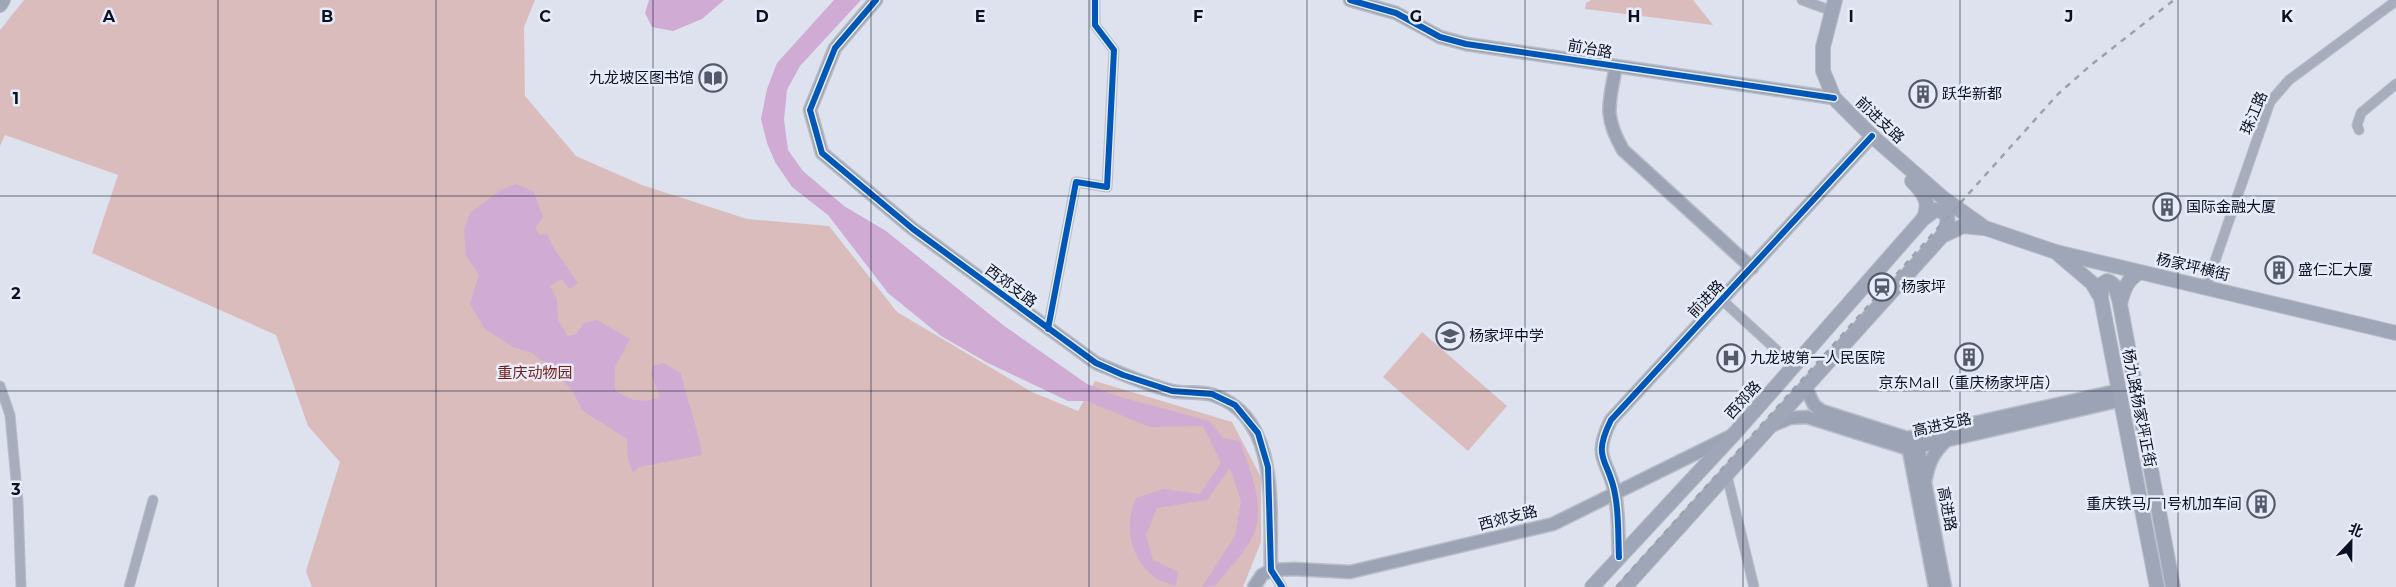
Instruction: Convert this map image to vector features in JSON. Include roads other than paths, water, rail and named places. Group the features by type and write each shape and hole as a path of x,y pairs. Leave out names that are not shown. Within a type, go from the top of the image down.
{"main road":[{"path":"0,4 3,0"},
{"name":"前进支路","path":"1833,6 1823,55 1823,71 1834,98 1872,136 1943,198 1985,228"},
{"path":"1872,136 1881,153 1922,191 1927,206 1924,218"},
{"path":"1625,587 1942,236 1948,222 1947,216 1935,210 1924,218"},
{"name":"西郊路","path":"1592,587 1735,434 1924,218"},
{"path":"1942,236 1963,226 1985,228"},
{"name":"杨家坪横街","path":"1985,228 2056,252 2396,333"},
{"name":"杨九路杨家坪正街","path":"2056,252 2092,283 2101,298"},
{"path":"2120,304 2125,284 2140,272"},
{"name":"杨九路杨家坪正街","path":"2157,587 2101,298 2102,284 2107,281 2116,288 2120,304 2173,587"}],"street":[{"name":"西郊支路","path":"876,0 835,48 810,110 822,153 913,228 1096,363 1123,375 1172,391 1212,394 1236,405 1258,434 1268,467 1271,570 1294,569 1350,572 1366,570 1553,524 1735,434"},
{"path":"1048,329 1076,182 1107,187 1114,50 1095,26 1095,0"},
{"name":"前冶路","path":"1350,0 1396,12 1440,38 1466,44 1834,98"},
{"path":"1802,0 1833,6"},
{"name":"珠江路","path":"2206,287 2270,102 2289,80 2396,1"},
{"path":"1616,66 1608,105 1611,128 1623,150 1752,268"},
{"path":"2359,130 2356,125 2361,114 2396,84"},
{"name":"前进路","path":"1619,557 1615,494 1602,456 1602,438 1611,420 1872,136"},
{"path":"1722,300 1795,367"},
{"path":"0,386 10,415 18,502 21,587"},
{"name":"高进支路","path":"1806,388 1814,405 1822,411 1913,443 2121,395"},
{"name":"高进支路","path":"1773,425 1790,418 1807,417 1913,443 1946,441 2121,395"},
{"path":"1925,483 1928,466 1935,452 1946,441"},
{"name":"高进路","path":"1913,443 1925,483 1945,587"},
{"name":"高进路","path":"1913,443 1934,587"},
{"path":"1727,476 1754,587"},
{"path":"130,587 153,500"},
{"path":"1254,587 1262,575 1271,570 1282,587"}],"railway":[{"path":"1616,587 2058,94 2091,65 2174,0"}],"place":[{"name":"九龙坡区图书馆","path":"713,78"},
{"name":"跃华新都","path":"1923,94"},
{"name":"国际金融大厦","path":"2167,207"},
{"name":"盛仁汇大厦","path":"2279,270"},
{"name":"杨家坪","path":"1882,287"},
{"name":"杨家坪中学","path":"1450,336"},
{"name":"京东Mall（重庆杨家坪店）","path":"1969,357"},
{"name":"九龙坡第一人民医院","path":"1731,358"},
{"name":"重庆铁马厂1号机加车间","path":"2261,504"}],"park label":[{"name":"重庆动物园","path":"535,373"}]}
